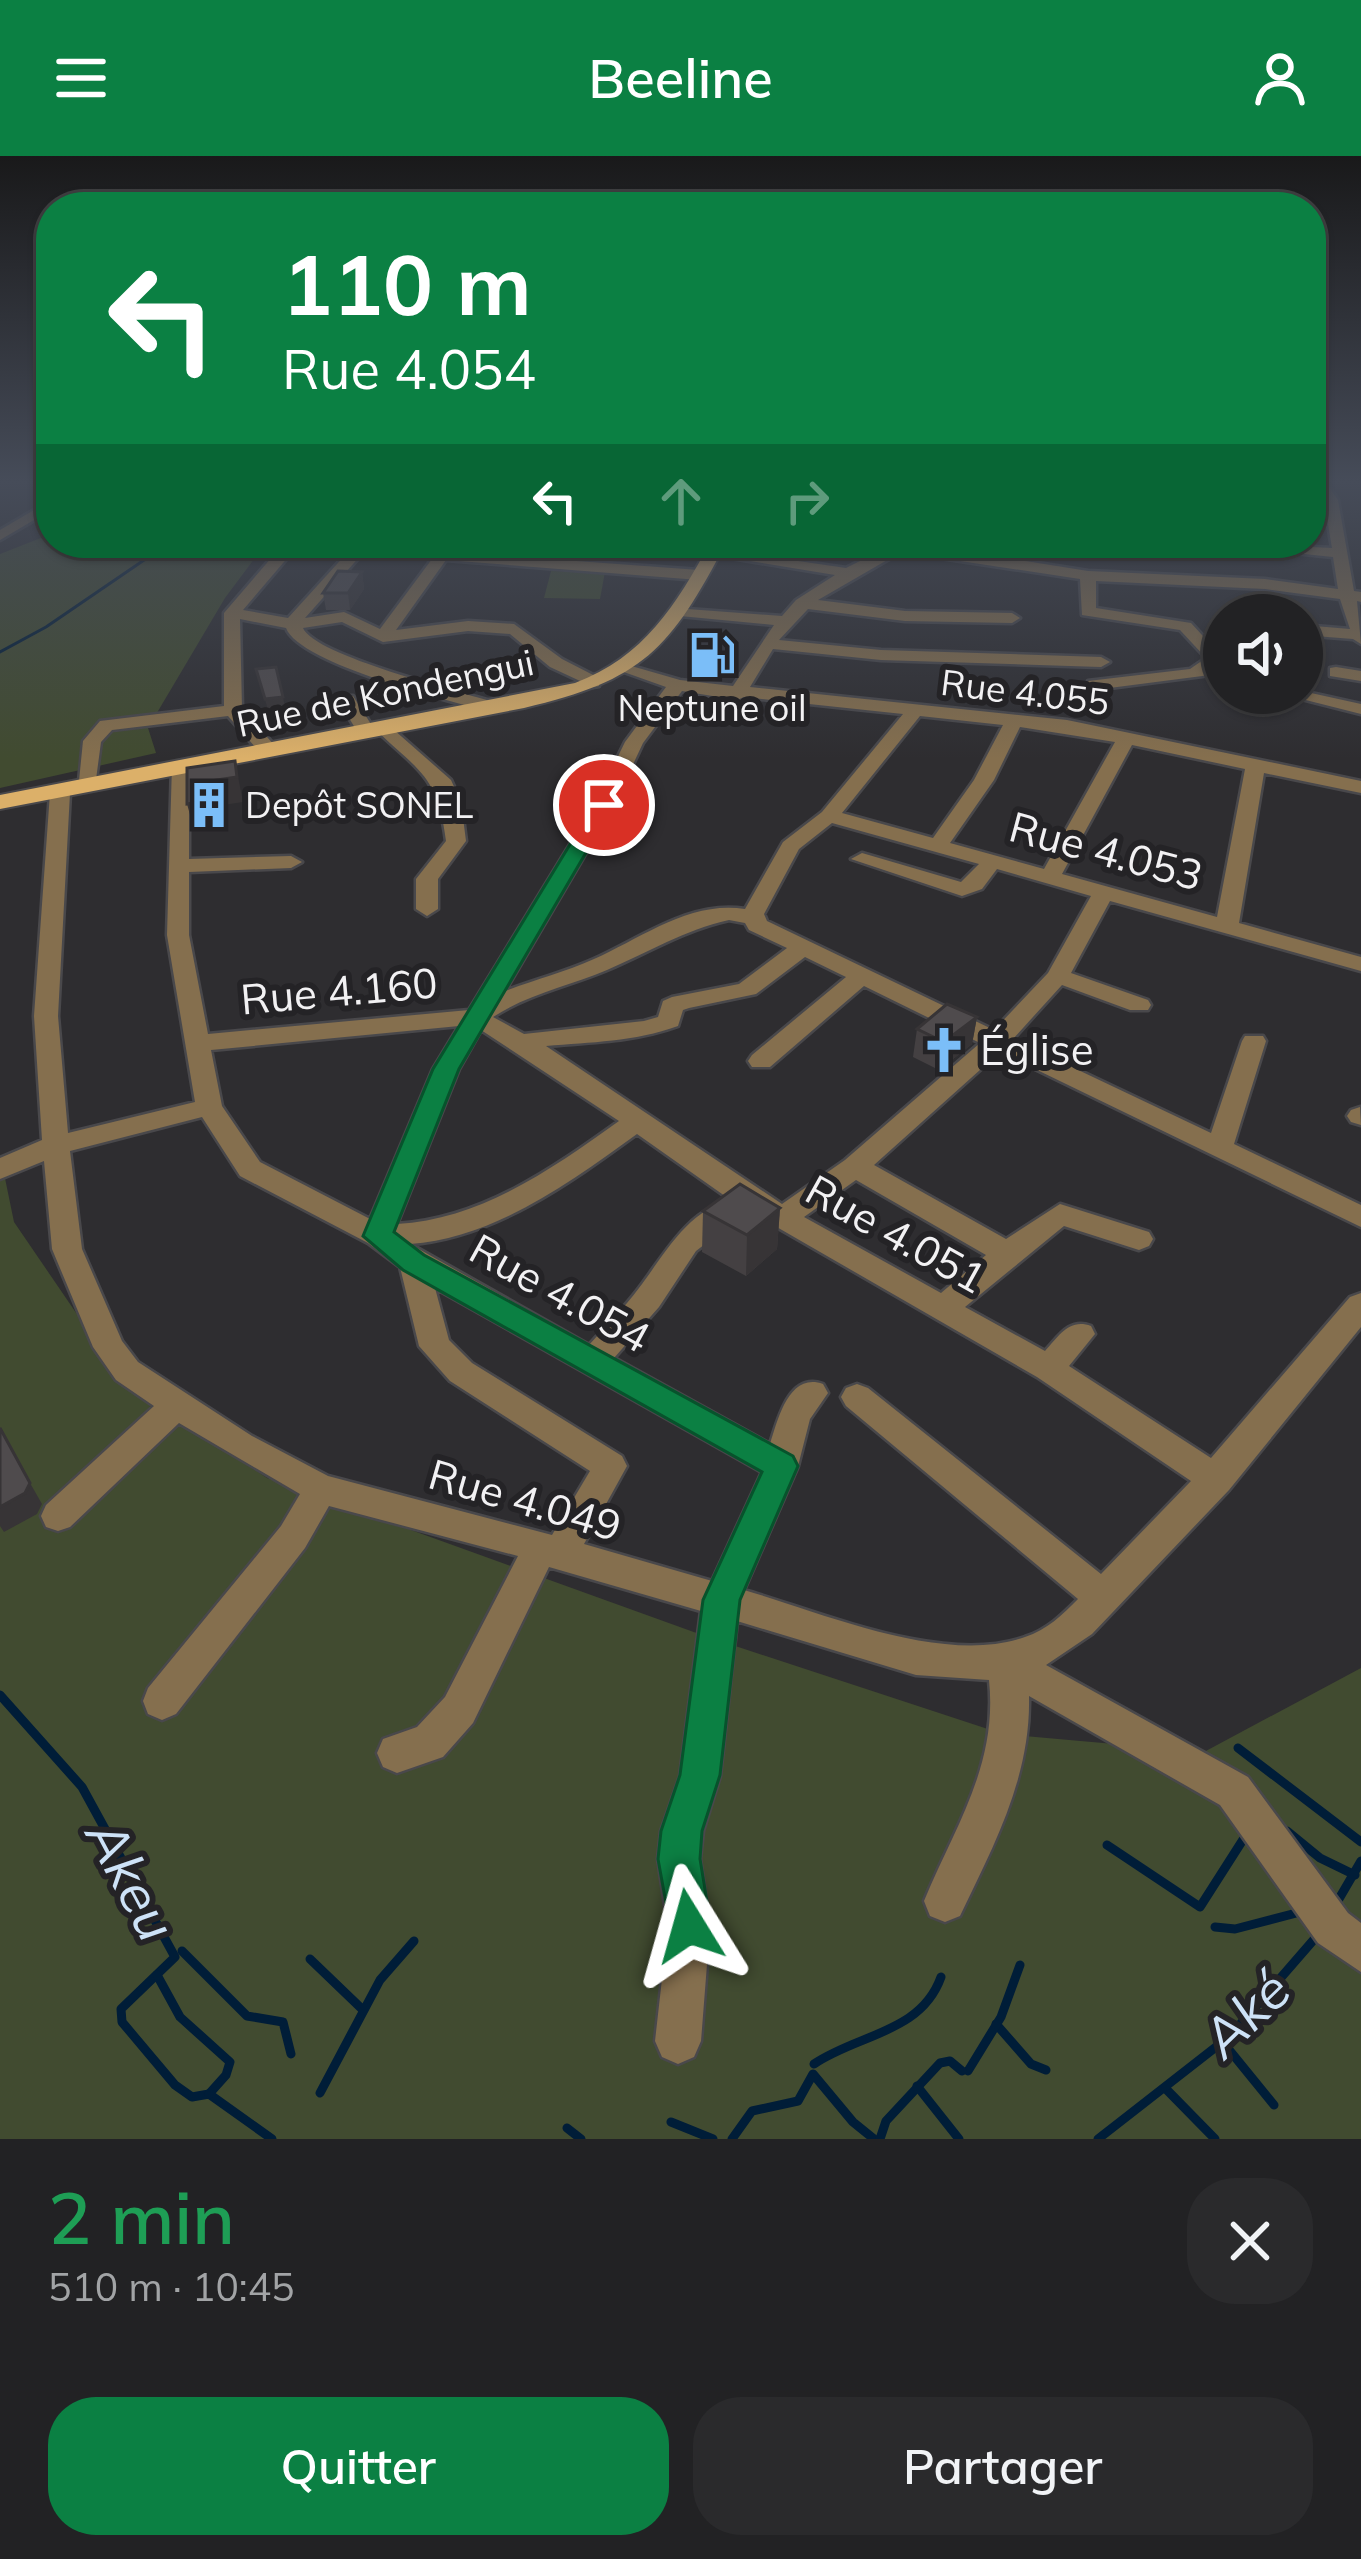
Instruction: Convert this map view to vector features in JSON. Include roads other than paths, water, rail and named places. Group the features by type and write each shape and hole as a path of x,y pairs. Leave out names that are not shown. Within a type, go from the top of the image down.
{"main road":[{"name":"Rue de Kondengui","path":"0,802 491,707 593,682 627,667 680,611 699,575"}],"street":[{"path":"265,574 232,613 233,710 269,751"},
{"path":"293,624 337,574"},
{"path":"383,638 429,574"},
{"path":"690,574 699,575"},
{"path":"737,694 783,621 841,574"},
{"path":"1073,574 1265,584 1354,597 1361,636 1323,632"},
{"path":"1088,576 1088,612 1173,622 1204,643 1215,658 1204,671 1094,686"},
{"path":"802,603 938,618 1012,618"},
{"path":"680,611 783,621"},
{"path":"232,613 293,624 344,617 383,638 468,626 514,629 556,663 593,682"},
{"path":"938,618 941,654"},
{"path":"293,624 299,639 314,651 491,707"},
{"path":"769,644 881,655 1101,662"},
{"path":"627,667 677,685 634,742 604,805 446,1069 378,1236 437,1232 508,1204 569,1170 634,1123"},
{"path":"1336,672 1361,676"},
{"path":"1190,674 1203,676"},
{"name":"Rue 4.055","path":"677,685 1014,721 1361,787"},
{"path":"347,700 376,730 441,780 451,802 456,841 427,879 427,909"},
{"path":"1323,701 1361,709"},
{"name":"Rue 4.049","path":"233,710 106,725 92,741 73,790 46,1016 56,1145 68,1249 93,1314 127,1371 177,1406 321,1489 916,1657 961,1665 1006,1663 1055,1643 1101,1597 1217,1480 1361,1305"},
{"path":"914,712 829,816 790,846 752,917 757,925 1361,1217"},
{"path":"938,846 984,780 1014,721"},
{"path":"1049,877 1126,739"},
{"path":"1213,928 1255,766"},
{"path":"0,1169 56,1145 209,1107 178,935 178,769"},
{"name":"Rue 4.053","path":"829,816 1104,892 1213,928 1361,964"},
{"path":"862,859 962,889 974,884 993,861"},
{"path":"181,866 291,862"},
{"path":"782,1218 854,1167 995,1043 1058,976 1104,892"},
{"name":"Rue 4.160","path":"200,1043 476,1017 502,1000 600,965 681,924 729,913 752,917"},
{"path":"521,1042 559,1034 642,1033 669,1021 671,1006 692,996 739,992 758,984 801,948"},
{"path":"1058,976 1139,1005"},
{"path":"761,1061 861,977"},
{"name":"Rue 4.051","path":"476,1017 521,1042 747,1197 1048,1368 1217,1480"},
{"path":"1220,1146 1254,1041"},
{"name":"Rue 4.054","path":"209,1107 250,1169 378,1236 413,1262 782,1466"},
{"path":"854,1167 1007,1252"},
{"path":"593,1361 648,1299 686,1244 747,1197"},
{"path":"943,1309 1007,1252 1060,1214 1139,1239"},
{"path":"398,1754 429,1742 452,1720 550,1551 610,1466 461,1372 435,1346 413,1262"},
{"path":"1048,1368 1080,1334"},
{"path":"678,2041 689,1926 679,1859 682,1831 700,1775 721,1600 782,1466 795,1414 812,1393"},
{"path":"857,1397 1101,1597"},
{"path":"58,1516 177,1406"},
{"path":"162,1701 293,1537 321,1489"},
{"path":"945,1901 1005,1767 1014,1727 1006,1663"},
{"path":"1006,1663 1234,1791 1321,1913 1361,1951"}],"waterway":[{"name":"Akeu","path":"0,652 124,574"},
{"name":"Akeu","path":"0,1695 82,1787 175,1957 121,2009 122,2022 175,2085 192,2097 209,2094"},
{"path":"1238,1748 1361,1842"},
{"path":"1287,1831 1320,1858 1353,1874"},
{"path":"1107,1845 1200,1907 1246,1835"},
{"name":"Aké","path":"1353,1874 1361,1861"},
{"name":"Aké","path":"1336,1904 1353,1874"},
{"path":"1215,1927 1235,1929 1304,1911"},
{"name":"Aké","path":"1098,2139 1230,2036 1317,1936"},
{"path":"320,2093 380,1980 414,1941"},
{"path":"182,1951 247,2016 283,2022 291,2054"},
{"path":"310,1959 362,2009"},
{"path":"996,2024 1020,1965"},
{"path":"157,1975 180,2017 230,2062 226,2075 209,2094"},
{"path":"814,2064 904,2021 932,1996 941,1977"},
{"path":"968,2071 996,2024"},
{"path":"996,2024 1031,2064 1046,2070"},
{"path":"1226,2046 1274,2105"},
{"path":"918,2087 940,2063 950,2061 962,2071"},
{"path":"732,2139 752,2111 798,2101 813,2074 853,2122 874,2139"},
{"path":"880,2139 886,2121 918,2087"},
{"path":"918,2087 959,2139"},
{"path":"1167,2090 1215,2139"},
{"name":"Akeu","path":"209,2094 272,2139"},
{"path":"671,2122 713,2139"},
{"path":"567,2128 581,2139"}],"place":[{"name":"Neptune oil","path":"712,655"},
{"name":"Depôt SONEL","path":"209,805"},
{"name":"Église","path":"944,1050"}]}
